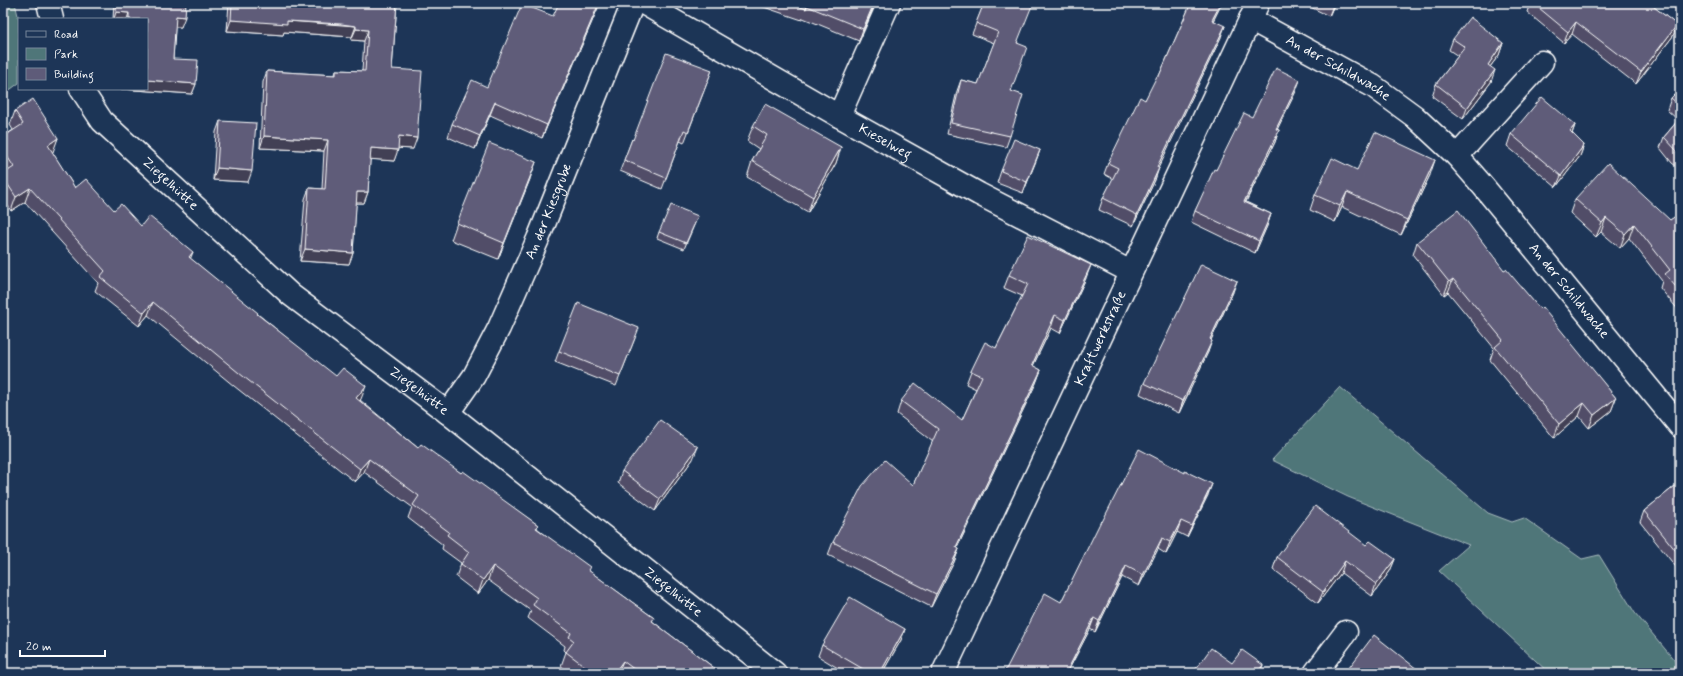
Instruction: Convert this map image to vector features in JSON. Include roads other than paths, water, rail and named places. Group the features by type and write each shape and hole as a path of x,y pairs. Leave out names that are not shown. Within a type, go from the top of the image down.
{"street":[{"path":"48,3 52,18"},
{"name":"An der Kiesgrube","path":"448,413 474,376 499,328 538,239 633,3"},
{"name":"Kieselweg","path":"643,3 839,116 979,194 1131,272"},
{"path":"839,116 889,3"},
{"name":"An der Schildwache","path":"1254,11 1373,86 1414,116 1457,156 1680,426"},
{"name":"Kraftwerkstraße","path":"943,673 1254,11"},
{"path":"1457,156 1542,62"},
{"name":"Ziegelhütte","path":"82,90 102,121 291,295 448,413 775,673"},
{"path":"1315,673 1346,632"}]}
